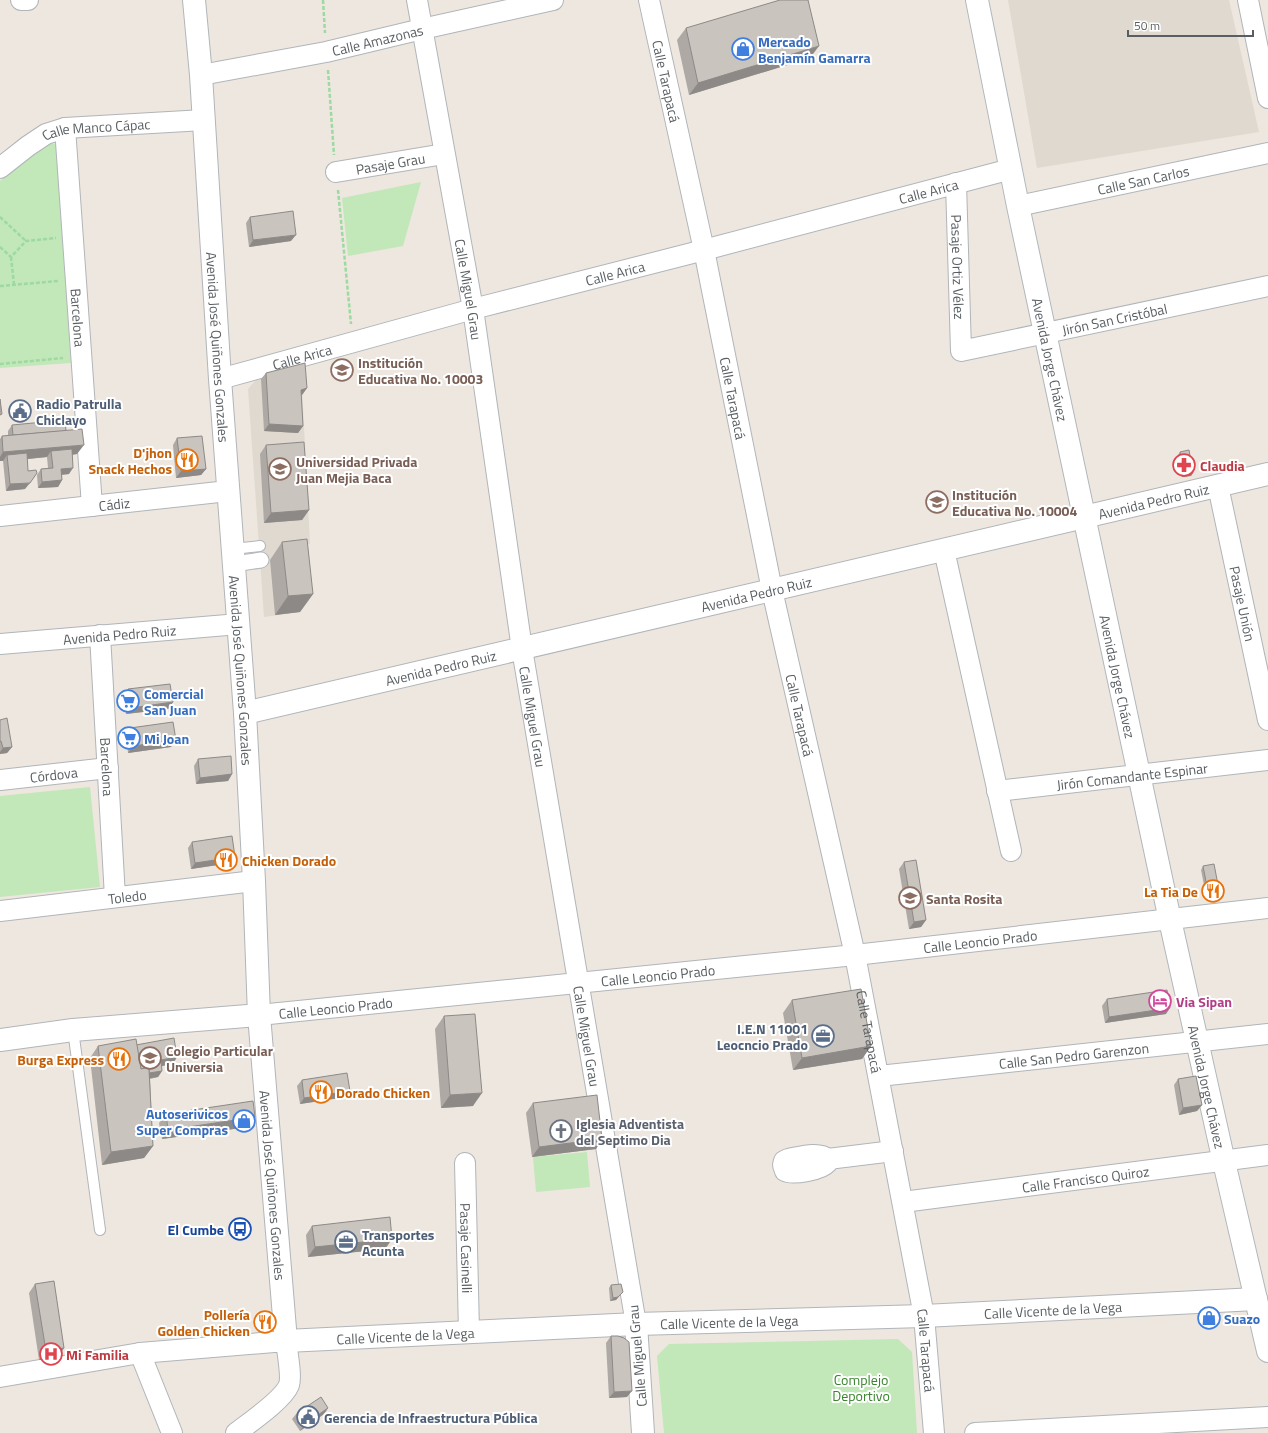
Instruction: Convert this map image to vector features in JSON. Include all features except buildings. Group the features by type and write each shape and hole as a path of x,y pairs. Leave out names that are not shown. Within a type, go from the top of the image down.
{"street":[{"path":"21,0 28,0"},
{"name":"Avenida José Quiñones Gonzales","path":"194,0 201,75 220,379 239,624 254,881 259,1015 286,1341"},
{"name":"Calle Miguel Grau","path":"417,0 473,309 522,650 636,1324 643,1433"},
{"name":"Calle Amazonas","path":"201,75 326,52 554,0"},
{"name":"Calle Tarapacá","path":"649,0 704,250 772,590 855,955 924,1316 934,1433"},
{"name":"Avenida Jorge Chávez","path":"977,0 1018,206 1170,920 1224,1162 1262,1299 1268,1351"},
{"path":"1248,0 1268,98"},
{"name":"Calle Manco Cápac","path":"0,168 46,134 65,128 204,120"},
{"name":"Barcelona","path":"65,128 92,506"},
{"name":"Calle San Carlos","path":"1018,206 1268,153"},
{"name":"Pasaje Grau","path":"336,172 444,154"},
{"name":"Calle Arica","path":"220,379 473,309 1011,169"},
{"name":"Pasaje Ortiz Vélez","path":"956,183 961,351"},
{"name":"Jirón San Cristóbal","path":"961,351 1268,288"},
{"name":"Avenida Pedro Ruiz","path":"244,713 522,650 1084,516 1268,474"},
{"name":"Pasaje Unión","path":"1218,486 1268,720"},
{"name":"Cádiz","path":"0,516 228,491"},
{"path":"944,550 1011,852"},
{"path":"233,557 260,553"},
{"name":"Avenida Pedro Ruiz","path":"0,644 239,624"},
{"name":"Barcelona","path":"100,635 115,897"},
{"name":"Jirón Comandante Espinar","path":"997,791 1268,760"},
{"name":"Córdova","path":"0,780 108,768"},
{"name":"Toledo","path":"0,911 254,881"},
{"name":"Calle Leoncio Prado","path":"0,1040 73,1030 259,1015 855,955 1268,908"},
{"name":"Calle San Pedro Garenzon","path":"879,1076 1268,1034"},
{"path":"828,1159 893,1151"},
{"name":"Calle Francisco Quiroz","path":"903,1202 1268,1156"},
{"name":"Pasaje Casinelli","path":"465,1163 469,1332"},
{"name":"Calle Vicente de la Vega","path":"0,1377 140,1353 286,1341 636,1324 924,1316 1262,1299"},
{"path":"236,1433 276,1401 289,1384 286,1341"},
{"path":"140,1353 172,1433"},
{"path":"976,1433 1268,1417"}],"lane":[{"path":"73,1030 100,1230"}],"path":[{"path":"0,217 26,241"},
{"path":"11,257 26,241 60,238"},
{"path":"0,247 11,257 14,285"},
{"path":"0,286 63,280"},
{"path":"0,364 68,358"}],"shaded area":[{"path":"1008,0 1229,0 1259,132 1037,168"},
{"name":"Universidad Privada Juan Mejia Baca","path":"301,369 310,544 298,543 294,558 300,612 264,617 248,389 256,380"}],"green space":[{"path":"46,143 56,144 71,363 0,368 0,181"},
{"path":"421,182 403,246 348,256 342,198"},
{"path":"90,787 100,887 0,897 0,796"},
{"path":"587,1152 590,1187 536,1192 533,1157"},
{"name":"Complejo Deportivo","path":"898,1339 912,1352 917,1433 664,1433 657,1356 669,1344"}],"place":[{"name":"Mercado Benjamín Gamarra","path":"743,49"},
{"name":"Institución Educativa No. 10003","path":"342,370"},
{"name":"Radio Patrulla Chiclayo","path":"20,411"},
{"name":"D'jhon Snack Hechos","path":"187,460"},
{"name":"Claudia","path":"1184,465"},
{"name":"Universidad Privada Juan Mejia Baca","path":"280,469"},
{"name":"Institución Educativa No. 10004","path":"937,502"},
{"name":"Comercial San Juan","path":"128,701"},
{"name":"Mi Joan","path":"129,738"},
{"name":"Chicken Dorado","path":"226,860"},
{"name":"La Tia De","path":"1213,891"},
{"name":"Santa Rosita","path":"910,898"},
{"name":"Via Sipan","path":"1160,1001"},
{"name":"I.E.N 11001 Leocncio Prado","path":"823,1036"},
{"name":"Colegio Particular Universia","path":"150,1058"},
{"name":"Burga Express","path":"119,1059"},
{"name":"Dorado Chicken","path":"321,1092"},
{"name":"Autoserivicos Super Compras","path":"244,1121"},
{"name":"Iglesia Adventista del Septimo Dia","path":"561,1131"},
{"name":"El Cumbe","path":"240,1229"},
{"name":"Transportes Acunta","path":"346,1242"},
{"name":"Suazo","path":"1209,1318"},
{"name":"Pollería Golden Chicken","path":"265,1322"},
{"name":"Mi Familia","path":"51,1354"},
{"name":"Gerencia de Infraestructura Pública","path":"308,1417"}]}
